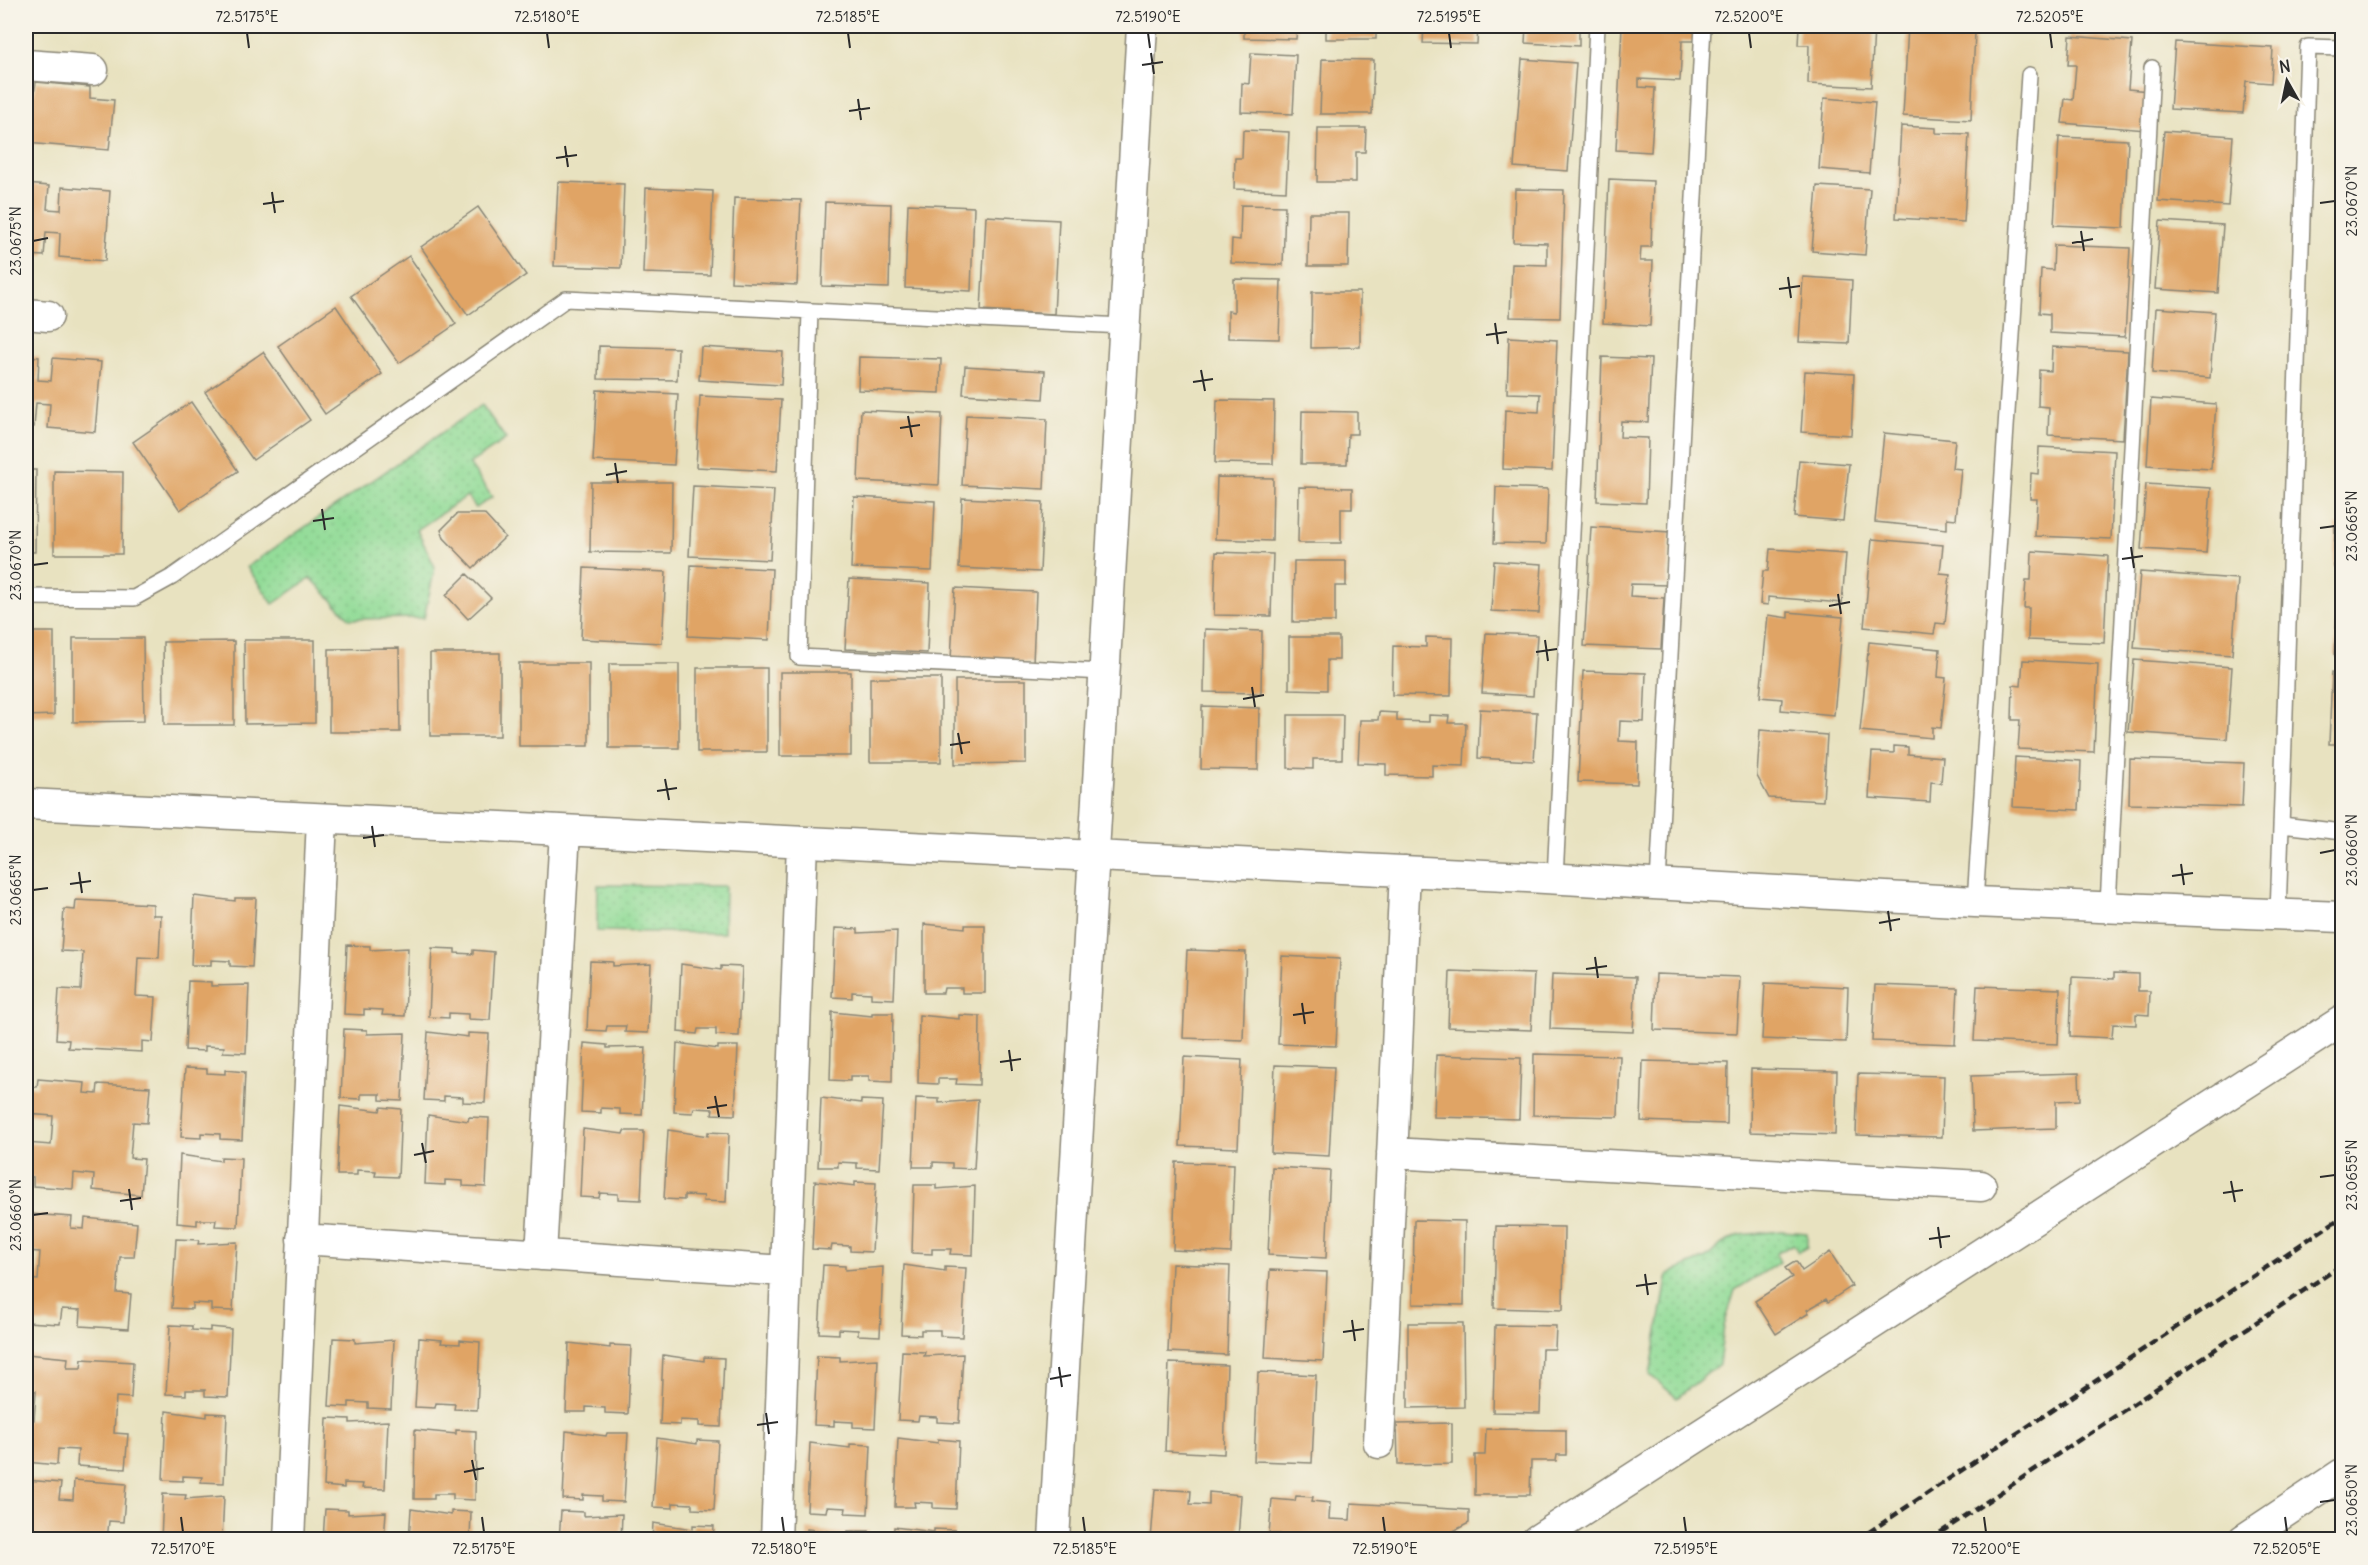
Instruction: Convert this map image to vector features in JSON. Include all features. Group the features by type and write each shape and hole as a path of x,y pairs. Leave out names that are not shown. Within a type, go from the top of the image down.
{"street":[{"path":"1054,1539 1142,26"},
{"path":"26,65 93,70"},
{"path":"26,804 1405,871 1975,902 2108,905 2343,917"},
{"path":"289,1539 322,819"},
{"path":"541,1255 565,831"},
{"path":"776,1539 802,842"},
{"path":"1379,1443 1405,871"},
{"path":"1537,1539 2343,1021"},
{"path":"1392,1153 1982,1186"},
{"path":"302,1239 786,1271"},
{"path":"2243,1539 2343,1474"}],"lane":[{"path":"1555,879 1597,26"},
{"path":"1658,884 1703,26"},
{"path":"2278,914 2308,47 2343,48"},
{"path":"2108,905 2152,68"},
{"path":"1975,902 2029,75"},
{"path":"26,597 134,598 172,577 566,299 1124,326"},
{"path":"810,311 799,657 1104,672"},
{"path":"2282,825 2343,832"}],"green space":[{"path":"482,405 506,439 469,464 492,497 476,508 467,496 417,530 435,567 424,618 350,619 311,578 273,604 247,567"},
{"path":"598,885 725,886 724,933 597,931"},
{"path":"1782,1231 1807,1233 1807,1247 1798,1252 1793,1244 1776,1254 1780,1262 1735,1290 1724,1326 1719,1364 1677,1398 1650,1375 1668,1274 1706,1258 1722,1244 1740,1235"}],"building":[{"path":"1244,26 1297,26 1296,39 1244,38"},
{"path":"1326,26 1376,26 1376,39 1326,39"},
{"path":"1424,26 1478,26 1477,44 1423,43"},
{"path":"1526,26 1579,26 1579,46 1525,43"},
{"path":"1622,26 1697,26 1697,41 1682,41 1680,81 1639,79 1639,87 1655,88 1651,152 1616,150"},
{"path":"1799,26 1874,27 1871,87 1808,84 1809,45 1798,45"},
{"path":"1908,26 1942,26 1942,30 1975,32 1971,120 1903,116"},
{"path":"2070,36 2132,41 2128,89 2149,91 2146,130 2062,123 2065,99 2073,100 2076,65 2068,65"},
{"path":"2175,42 2273,48 2271,83 2246,81 2243,113 2170,109"},
{"path":"1251,53 1296,55 1293,114 1241,112 1242,83 1249,84"},
{"path":"1322,59 1374,60 1372,114 1320,114"},
{"path":"1522,59 1576,63 1568,171 1514,167"},
{"path":"36,82 90,87 90,98 114,100 109,150 26,143 26,93 34,94"},
{"path":"1824,98 1875,102 1869,173 1819,169"},
{"path":"1901,126 1936,128 1936,133 1969,134 1964,222 1896,218"},
{"path":"1318,128 1366,128 1365,152 1356,152 1356,182 1317,182"},
{"path":"1243,130 1289,132 1286,191 1234,189 1235,158 1242,158"},
{"path":"2164,131 2233,136 2228,206 2158,201"},
{"path":"2059,137 2128,140 2124,228 2054,225"},
{"path":"1609,179 1653,181 1651,247 1641,247 1640,261 1653,261 1650,326 1603,323"},
{"path":"558,182 624,184 621,268 554,266"},
{"path":"26,184 49,186 47,209 61,210 62,187 110,191 105,261 59,257 60,233 46,232 44,256 26,255"},
{"path":"1817,186 1870,189 1865,255 1812,251"},
{"path":"646,188 713,191 710,275 643,273"},
{"path":"1515,189 1564,190 1560,318 1510,317 1512,264 1547,265 1547,243 1513,242"},
{"path":"734,198 801,200 797,285 731,282"},
{"path":"825,202 891,204 889,288 822,286"},
{"path":"908,204 974,207 971,291 905,288"},
{"path":"1241,205 1285,206 1283,265 1231,263 1232,239 1240,240"},
{"path":"478,207 526,275 468,315 421,247"},
{"path":"1309,213 1349,213 1348,266 1308,266"},
{"path":"986,216 1059,220 1054,314 981,310"},
{"path":"2160,221 2223,225 2218,293 2155,289"},
{"path":"2054,245 2130,248 2125,337 2050,333 2050,314 2039,313 2041,269 2053,270"},
{"path":"409,256 456,324 399,363 351,296"},
{"path":"1803,277 1852,280 1849,344 1799,342"},
{"path":"1234,279 1281,280 1279,339 1228,338 1228,311 1234,312"},
{"path":"1312,292 1360,292 1360,347 1311,348"},
{"path":"336,306 382,374 325,414 278,346"},
{"path":"2156,308 2215,312 2210,378 2152,373"},
{"path":"1509,337 1557,340 1552,471 1503,469 1505,410 1539,412 1540,394 1507,393"},
{"path":"599,346 678,348 677,380 598,379"},
{"path":"701,347 783,352 781,385 699,380"},
{"path":"2052,347 2128,351 2123,439 2048,435 2049,407 2038,406 2039,370 2051,371"},
{"path":"263,352 310,420 253,460 205,392"},
{"path":"26,356 39,357 38,380 51,381 53,358 101,362 95,432 48,428 50,404 36,403 34,427 26,426"},
{"path":"859,357 941,359 940,393 858,390"},
{"path":"1602,357 1651,359 1648,422 1621,421 1620,437 1648,438 1646,503 1597,501"},
{"path":"965,366 1045,371 1043,399 963,394"},
{"path":"1805,371 1854,374 1851,435 1801,432"},
{"path":"597,390 678,394 674,465 593,461"},
{"path":"700,396 781,400 777,471 696,467"},
{"path":"2151,399 2216,404 2211,469 2147,465"},
{"path":"1217,400 1274,401 1273,464 1215,463"},
{"path":"191,402 238,471 180,510 133,442"},
{"path":"861,410 942,414 939,485 858,481"},
{"path":"1302,411 1357,412 1357,434 1348,434 1347,464 1301,464"},
{"path":"966,415 1047,419 1044,489 962,485"},
{"path":"1884,433 1955,440 1952,468 1961,469 1956,519 1947,518 1947,529 1875,522"},
{"path":"2039,447 2115,451 2111,539 2035,536 2037,499 2030,499 2031,473 2038,474"},
{"path":"1799,460 1849,464 1843,521 1794,517"},
{"path":"26,470 36,470 35,552 26,552"},
{"path":"54,471 123,472 122,554 54,554"},
{"path":"1217,477 1273,478 1272,541 1215,539"},
{"path":"591,482 672,482 671,553 590,552"},
{"path":"2146,484 2211,488 2206,553 2141,549"},
{"path":"693,486 774,490 770,560 689,556"},
{"path":"1299,487 1352,488 1352,509 1341,509 1341,543 1298,543"},
{"path":"1496,487 1548,489 1546,544 1494,543"},
{"path":"854,497 935,501 932,571 851,568"},
{"path":"962,498 1043,502 1040,572 959,568"},
{"path":"457,514 484,514 505,537 473,568 444,538 441,530"},
{"path":"2335,525 2342,525 2342,568 2334,567"},
{"path":"1591,527 1670,532 1667,585 1631,584 1630,596 1664,598 1661,649 1584,646"},
{"path":"1872,539 1943,545 1940,573 1950,574 1945,624 1936,623 1934,634 1864,627"},
{"path":"1770,549 1846,554 1842,603 1768,597 1768,605 1760,604 1763,571 1768,571"},
{"path":"2032,551 2108,556 2104,643 2028,640 2029,608 2024,608 2026,580 2031,580"},
{"path":"1216,552 1273,554 1271,616 1214,615"},
{"path":"1294,561 1346,561 1346,586 1335,586 1335,622 1293,622"},
{"path":"1494,561 1542,564 1539,613 1491,611"},
{"path":"691,565 772,569 769,640 688,636"},
{"path":"584,568 666,572 662,643 581,639"},
{"path":"2140,572 2238,579 2232,655 2134,648"},
{"path":"467,574 491,598 468,619 446,595"},
{"path":"849,579 930,583 927,653 845,649"},
{"path":"2338,586 2342,586 2342,656 2335,656"},
{"path":"955,588 1036,592 1033,663 951,659"},
{"path":"1788,612 1843,617 1834,715 1781,710 1782,699 1760,697 1768,615 1788,618"},
{"path":"1205,629 1262,631 1261,693 1204,692"},
{"path":"26,632 54,632 54,715 26,716"},
{"path":"1486,633 1537,635 1533,696 1482,693"},
{"path":"1289,637 1339,637 1339,660 1327,660 1327,690 1289,689"},
{"path":"1426,637 1452,638 1451,696 1392,695 1393,646 1426,647"},
{"path":"73,638 143,638 144,721 73,722"},
{"path":"244,640 315,640 315,723 245,724"},
{"path":"234,641 234,725 164,725 163,642"},
{"path":"1869,642 1940,649 1938,677 1946,678 1941,728 1932,727 1932,738 1860,731"},
{"path":"399,648 400,732 329,732 329,649"},
{"path":"430,653 500,653 500,736 430,736"},
{"path":"2023,660 2098,664 2094,752 2018,749 2020,720 2012,720 2013,685 2021,686"},
{"path":"2134,660 2232,667 2227,739 2128,732"},
{"path":"519,663 589,663 589,746 519,746"},
{"path":"609,664 679,664 679,748 609,748"},
{"path":"697,668 767,668 767,752 697,752"},
{"path":"1583,671 1646,673 1644,722 1620,721 1619,741 1638,742 1637,784 1578,782"},
{"path":"780,672 851,672 851,756 780,756"},
{"path":"2332,672 2342,673 2342,744 2329,744"},
{"path":"870,678 941,678 941,762 870,762"},
{"path":"955,680 1026,680 1026,763 955,764"},
{"path":"1202,706 1259,708 1258,770 1201,769"},
{"path":"1480,709 1537,712 1534,761 1478,758"},
{"path":"1379,712 1397,713 1397,721 1429,722 1429,715 1449,716 1448,723 1466,723 1464,766 1432,765 1432,776 1386,775 1386,764 1358,763 1360,720 1378,720"},
{"path":"1288,715 1343,715 1342,759 1313,759 1313,769 1288,768"},
{"path":"1760,730 1827,735 1823,801 1769,798 1757,776"},
{"path":"1894,746 1908,747 1908,754 1943,757 1941,783 1931,782 1930,802 1869,798 1872,752 1894,753"},
{"path":"2015,757 2081,761 2079,810 2013,807"},
{"path":"2130,759 2244,763 2242,807 2129,804"},
{"path":"194,896 235,901 235,898 256,898 252,967 230,966 230,961 211,960 211,965 191,965"},
{"path":"76,900 153,904 153,915 161,915 159,958 138,957 136,996 156,997 153,1042 142,1041 142,1052 68,1048 69,1040 56,1039 59,989 81,990 83,952 61,951 64,909 75,910"},
{"path":"924,924 965,928 965,925 985,925 985,993 962,993 962,988 944,988 943,993 924,993"},
{"path":"835,928 858,929 858,933 897,931 894,999 871,998 871,993 852,992 852,998 832,997"},
{"path":"347,945 370,946 370,950 408,948 405,1016 382,1015 383,1010 364,1009 364,1015 344,1014"},
{"path":"432,948 455,949 455,953 473,954 473,950 494,952 490,1020 468,1019 468,1014 449,1013 449,1018 429,1017"},
{"path":"1187,950 1246,952 1243,1040 1183,1038"},
{"path":"1282,956 1340,959 1336,1046 1278,1044"},
{"path":"590,961 613,962 613,966 651,964 648,1033 625,1032 626,1026 607,1026 606,1031 587,1030"},
{"path":"681,964 721,970 721,966 742,967 739,1036 716,1035 716,1029 698,1029 697,1034 678,1032"},
{"path":"1450,971 1534,974 1531,1030 1448,1027"},
{"path":"2114,973 2138,974 2138,991 2150,991 2149,1015 2136,1014 2136,1025 2113,1024 2112,1038 2070,1036 2072,977 2114,979"},
{"path":"1552,974 1636,977 1633,1032 1550,1029"},
{"path":"1656,974 1740,977 1737,1033 1654,1030"},
{"path":"188,981 211,982 211,986 249,985 246,1053 223,1052 224,1047 205,1046 205,1051 185,1050"},
{"path":"1765,983 1848,987 1846,1042 1762,1039"},
{"path":"1875,985 1958,988 1955,1044 1872,1041"},
{"path":"1977,986 2060,989 2058,1044 1974,1041"},
{"path":"832,1012 872,1016 872,1013 893,1013 892,1082 869,1081 869,1076 850,1076 850,1081 830,1080"},
{"path":"919,1015 959,1019 959,1015 980,1016 979,1085 956,1084 957,1079 938,1079 938,1084 918,1083"},
{"path":"344,1029 367,1030 367,1034 405,1033 402,1101 380,1100 380,1094 361,1094 361,1099 341,1098"},
{"path":"428,1032 468,1037 468,1033 489,1034 485,1103 463,1102 463,1097 444,1096 444,1101 424,1100"},
{"path":"584,1043 607,1045 607,1048 646,1047 642,1115 620,1114 620,1109 601,1108 601,1113 581,1112"},
{"path":"677,1043 718,1049 718,1046 738,1046 735,1115 712,1114 713,1109 694,1108 693,1113 674,1112"},
{"path":"1534,1054 1620,1056 1618,1117 1533,1115"},
{"path":"1436,1055 1521,1058 1519,1119 1434,1117"},
{"path":"1184,1057 1242,1060 1238,1148 1180,1146"},
{"path":"1643,1061 1728,1063 1727,1124 1641,1121"},
{"path":"1275,1065 1334,1067 1329,1156 1271,1153"},
{"path":"185,1068 207,1069 207,1073 225,1074 225,1070 245,1072 242,1140 220,1139 220,1134 201,1133 201,1138 181,1137"},
{"path":"1751,1069 1837,1071 1835,1135 1750,1132"},
{"path":"2079,1073 2080,1100 2056,1101 2056,1128 1973,1131 1971,1076"},
{"path":"1858,1074 1944,1076 1942,1137 1856,1135"},
{"path":"38,1079 85,1083 84,1093 97,1094 98,1084 150,1087 147,1123 133,1122 130,1158 144,1159 141,1195 93,1190 94,1175 74,1173 73,1189 33,1186 33,1177 26,1176 26,1143 51,1145 53,1116 26,1114 27,1086 37,1087"},
{"path":"821,1098 861,1103 861,1100 883,1101 879,1169 857,1168 857,1163 838,1162 838,1167 818,1167"},
{"path":"916,1098 939,1099 939,1103 978,1100 974,1169 952,1168 952,1163 933,1162 933,1167 913,1167"},
{"path":"340,1106 380,1111 381,1107 401,1109 398,1177 375,1176 376,1171 357,1170 357,1175 337,1175"},
{"path":"428,1115 468,1121 469,1117 489,1118 486,1187 463,1186 463,1181 445,1180 445,1185 425,1184"},
{"path":"583,1129 623,1134 624,1131 644,1131 641,1200 618,1199 618,1194 600,1193 599,1198 580,1197"},
{"path":"668,1130 708,1136 708,1132 729,1133 726,1202 703,1201 704,1196 684,1195 684,1200 664,1199"},
{"path":"180,1155 221,1161 221,1157 241,1158 238,1227 215,1226 216,1220 197,1220 197,1225 177,1223"},
{"path":"1176,1162 1234,1164 1231,1253 1173,1250"},
{"path":"1272,1167 1330,1170 1326,1258 1268,1255"},
{"path":"815,1181 855,1186 855,1182 876,1183 872,1252 850,1251 850,1246 832,1245 831,1250 812,1249"},
{"path":"914,1185 936,1185 936,1189 975,1186 973,1255 950,1254 951,1249 932,1249 932,1254 912,1253"},
{"path":"30,1214 72,1217 71,1228 84,1229 85,1218 137,1223 134,1257 120,1257 117,1293 131,1294 128,1329 80,1326 81,1310 62,1309 60,1324 26,1322 26,1279 38,1280 40,1252 26,1251 26,1222 29,1222"},
{"path":"1414,1220 1465,1221 1464,1305 1413,1304"},
{"path":"1496,1226 1564,1227 1563,1310 1494,1308"},
{"path":"176,1239 199,1240 198,1244 237,1242 233,1311 211,1310 211,1304 192,1303 192,1309 172,1308"},
{"path":"1830,1252 1852,1286 1828,1302 1826,1299 1807,1310 1809,1313 1776,1334 1755,1301 1792,1277 1785,1268 1796,1261 1802,1271"},
{"path":"1172,1264 1230,1266 1227,1355 1168,1352"},
{"path":"823,1265 845,1266 845,1270 883,1267 880,1336 858,1335 858,1330 839,1329 839,1334 819,1333"},
{"path":"904,1265 945,1271 945,1267 966,1268 962,1337 940,1336 940,1330 921,1330 921,1335 901,1334"},
{"path":"1270,1270 1327,1272 1323,1361 1265,1358"},
{"path":"1408,1323 1463,1323 1464,1407 1408,1408"},
{"path":"170,1325 192,1326 192,1330 210,1331 210,1327 231,1329 228,1397 205,1396 205,1390 186,1390 186,1395 166,1394"},
{"path":"1495,1325 1556,1326 1555,1349 1542,1349 1540,1413 1493,1412"},
{"path":"333,1338 355,1339 355,1343 394,1340 391,1409 368,1408 368,1403 349,1402 349,1407 329,1406"},
{"path":"419,1338 442,1340 441,1343 460,1344 460,1340 480,1342 477,1410 454,1409 455,1404 436,1403 435,1408 415,1407"},
{"path":"569,1343 610,1348 610,1345 631,1346 628,1414 605,1413 605,1408 586,1407 586,1412 566,1412"},
{"path":"902,1351 925,1352 924,1356 963,1354 959,1423 937,1422 937,1417 919,1416 918,1421 898,1420"},
{"path":"26,1354 68,1358 67,1368 81,1368 82,1359 133,1362 131,1398 116,1397 114,1433 128,1434 125,1469 77,1466 78,1450 58,1449 57,1465 26,1462 26,1420 34,1420 36,1391 26,1390"},
{"path":"663,1355 704,1361 704,1357 724,1358 721,1427 699,1426 699,1421 680,1420 680,1425 660,1424"},
{"path":"817,1356 840,1357 840,1361 878,1359 875,1428 853,1427 853,1422 834,1421 834,1426 814,1425"},
{"path":"1169,1363 1227,1365 1224,1454 1165,1451"},
{"path":"1258,1372 1316,1375 1312,1463 1254,1461"},
{"path":"166,1411 207,1417 207,1413 227,1414 224,1483 201,1482 202,1477 183,1476 183,1481 163,1480"},
{"path":"327,1418 350,1419 350,1423 388,1421 385,1489 362,1488 363,1484 344,1483 344,1488 324,1486"},
{"path":"1452,1423 1452,1464 1398,1465 1397,1424"},
{"path":"1486,1429 1566,1430 1566,1455 1557,1455 1556,1461 1531,1461 1530,1495 1475,1495 1475,1455 1485,1455"},
{"path":"415,1430 456,1434 456,1430 476,1431 475,1500 453,1499 453,1494 434,1494 434,1499 414,1499"},
{"path":"566,1431 606,1436 607,1433 628,1433 624,1502 602,1501 602,1496 583,1495 583,1500 563,1499"},
{"path":"657,1438 697,1444 697,1440 718,1441 714,1510 692,1509 692,1504 673,1503 673,1508 653,1507"},
{"path":"898,1438 938,1443 938,1439 959,1441 956,1509 933,1508 933,1503 914,1502 915,1507 895,1507"},
{"path":"810,1443 850,1448 850,1444 871,1445 868,1514 845,1513 846,1508 827,1507 826,1512 807,1511"},
{"path":"26,1480 61,1483 59,1499 73,1500 74,1480 126,1484 123,1522 109,1521 107,1540 27,1540"},
{"path":"1155,1489 1191,1491 1190,1504 1209,1505 1209,1492 1241,1495 1238,1540 1151,1540"},
{"path":"163,1494 186,1495 185,1499 224,1496 222,1540 161,1540"},
{"path":"1296,1496 1313,1497 1312,1501 1330,1503 1329,1519 1350,1520 1351,1503 1469,1510 1469,1523 1436,1540 1280,1540 1280,1534 1269,1534 1272,1499 1295,1501"},
{"path":"325,1509 348,1510 348,1514 386,1512 384,1540 323,1540"},
{"path":"411,1509 451,1515 451,1511 471,1512 470,1540 409,1540"},
{"path":"561,1511 584,1512 584,1516 622,1514 621,1540 559,1540"},
{"path":"653,1523 693,1529 693,1525 714,1526 713,1540 652,1540"},
{"path":"894,1527 934,1532 934,1529 955,1530 954,1540 893,1540"},
{"path":"807,1529 848,1534 848,1531 869,1531 868,1540 807,1540"}],"railway":[{"path":"1857,1540 2342,1217"},
{"path":"1929,1540 2342,1265"}]}
